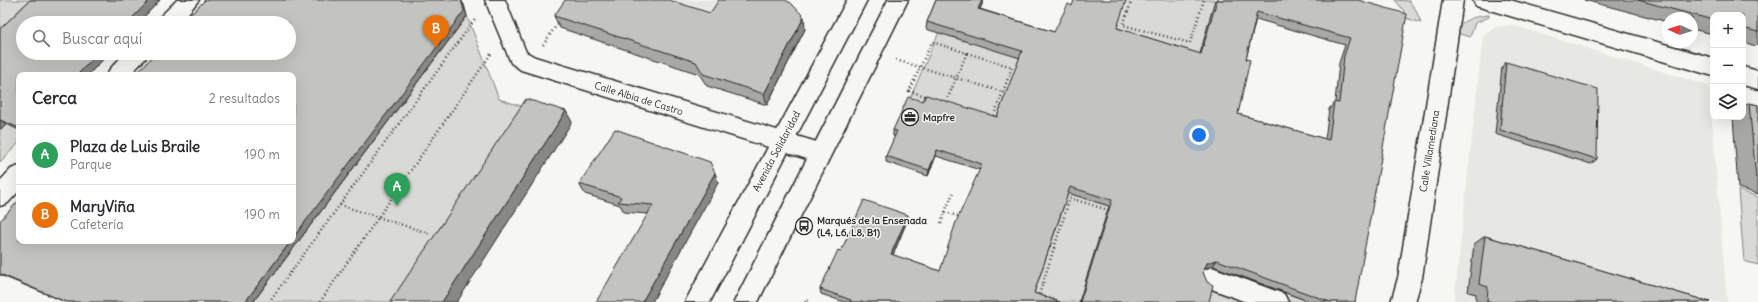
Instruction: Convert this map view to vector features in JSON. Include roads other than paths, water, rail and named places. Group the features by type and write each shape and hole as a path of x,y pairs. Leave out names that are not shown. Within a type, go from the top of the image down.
{"street":[{"path":"174,16 189,0"},
{"name":"Calle Albia de Castro","path":"495,0 518,56 528,64 820,153"},
{"name":"Avenida Solidaridad","path":"697,302 856,0"},
{"path":"746,302 898,0"},
{"name":"Calle Villamediana","path":"1403,302 1410,278 1453,0"},
{"path":"1483,0 1710,66"},
{"path":"120,72 131,60"},
{"path":"0,196 16,179"},
{"path":"1212,278 1276,302"}],"place":[{"name":"MaryViña","path":"436,48"},
{"name":"Mapfre","path":"910,117"},
{"name":"Plaza de Luis Braile","path":"397,206"},
{"name":"Marqués de la Ensenada (L4, L6, L8, B1)","path":"804,226"}]}
